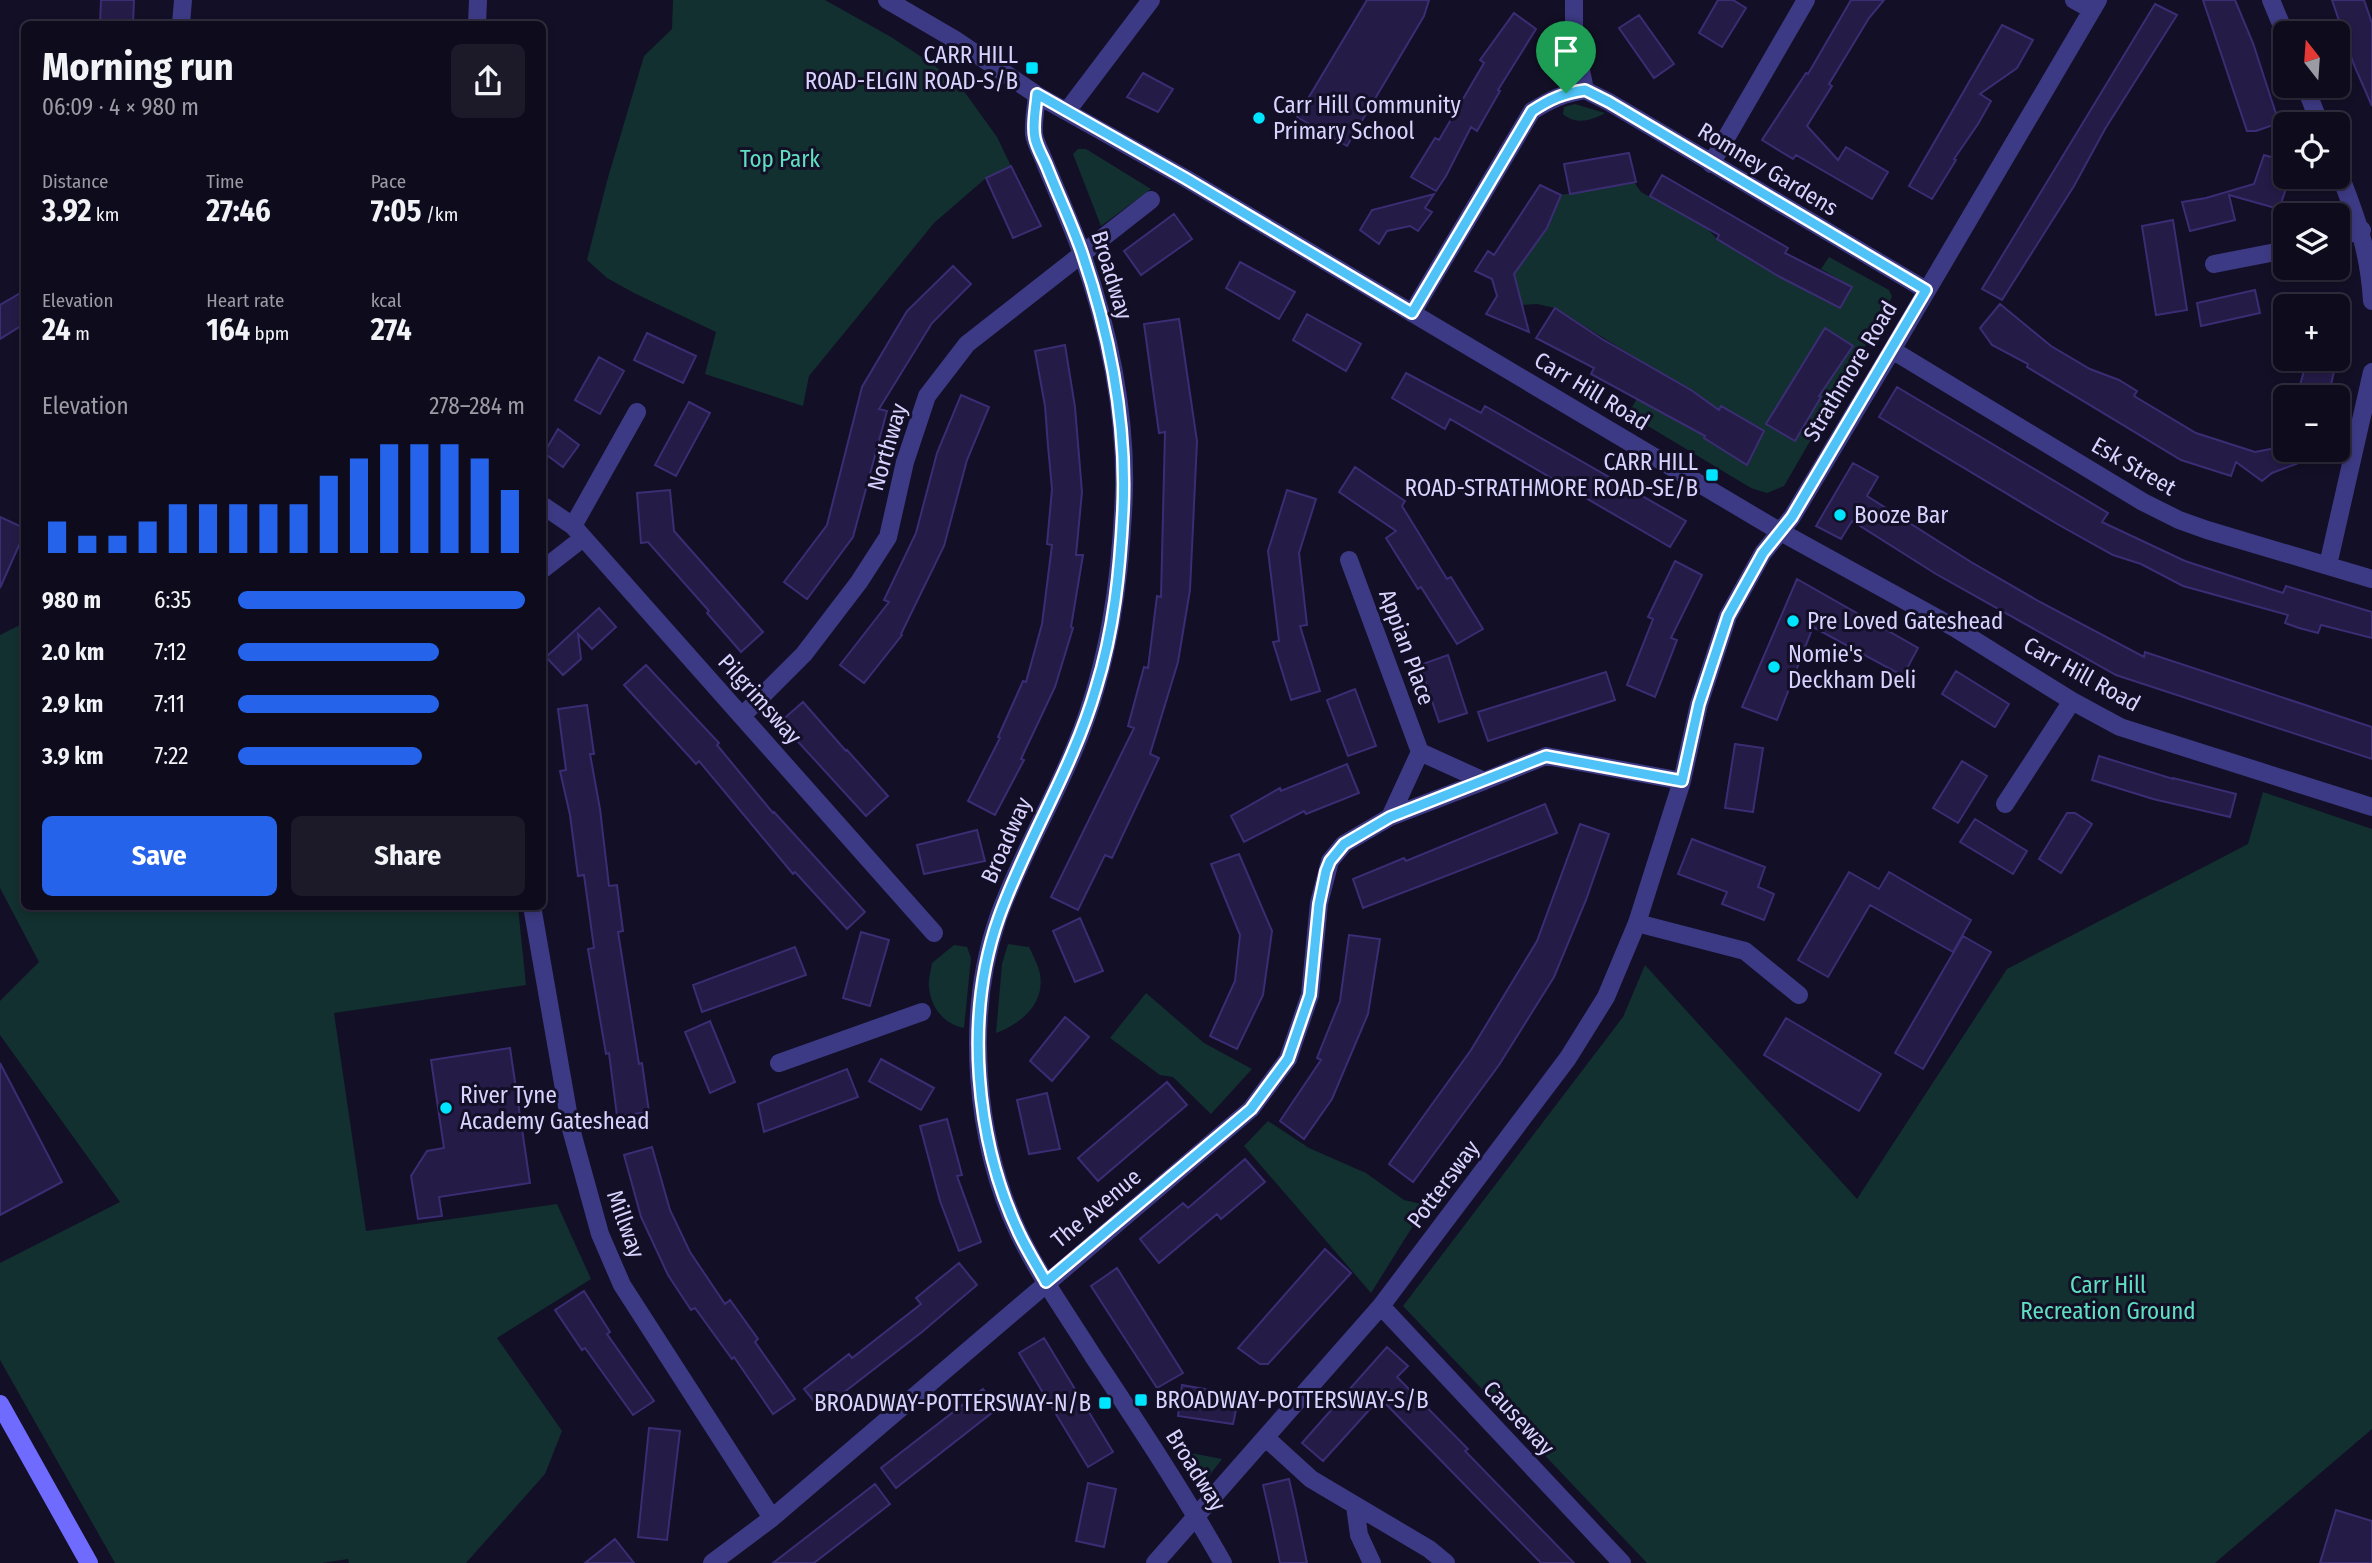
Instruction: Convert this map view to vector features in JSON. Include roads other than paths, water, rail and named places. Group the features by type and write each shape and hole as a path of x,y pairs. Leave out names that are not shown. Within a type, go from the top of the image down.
{"main road":[{"path":"0,1404 89,1563"}],"street":[{"path":"181,21 183,0"},
{"path":"477,21 478,0"},
{"name":"Carr Hill Road","path":"887,0 954,39 1037,94 1779,531 1955,628 2071,701 2120,727 2372,807"},
{"path":"1067,111 1151,0"},
{"path":"1412,313 1532,111 1566,93 1585,90 1574,35 1574,0"},
{"path":"1711,164 1806,0"},
{"path":"2074,0 2095,5"},
{"path":"2271,0 2280,21"},
{"name":"Strathmore Road","path":"1682,781 1699,704 1728,616 1763,553 1792,517 2095,5"},
{"name":"Romney Gardens","path":"1585,90 1926,290"},
{"name":"Broadway","path":"1037,94 1034,136 1082,253 1104,328 1119,400 1124,485 1121,564 1110,637 1096,690 1076,744 998,918 983,979 978,1014 983,1115 990,1152 1018,1232 1046,1282 1196,1516 1223,1563"},
{"path":"2346,189 2362,230 2372,301"},
{"name":"Northway","path":"743,715 804,654 859,582 888,537 905,463 927,396 967,344 1151,200"},
{"path":"2350,234 2362,230"},
{"path":"2214,264 2273,253"},
{"name":"Esk Street","path":"1892,350 2143,502 2179,520 2372,579"},
{"path":"2328,565 2372,372"},
{"path":"546,566 578,532 637,412"},
{"name":"Pilgrimsway","path":"546,508 578,532 934,933"},
{"name":"Appian Place","path":"1349,560 1420,752"},
{"path":"2005,804 2071,701"},
{"path":"1390,817 1420,752 1484,781"},
{"name":"The Avenue","path":"712,1563 772,1518 1251,1109 1288,1059 1310,995 1319,904 1330,861 1344,844 1390,817 1546,756 1682,781"},
{"name":"Pottersway","path":"1155,1563 1381,1306 1568,1058 1606,997 1637,923 1682,781"},
{"name":"Millway","path":"533,910 571,1129 600,1234 622,1284 772,1518"},
{"path":"1637,923 1745,951 1799,995"},
{"path":"779,1063 922,1012"},
{"name":"Causeway","path":"1381,1306 1622,1563"},
{"path":"1266,1438 1311,1479 1429,1549 1446,1563"},
{"path":"1355,1506 1359,1535 1372,1563"}],"place":[{"name":"CARR HILL ROAD-ELGIN ROAD-S/B","path":"1032,68"},
{"name":"Carr Hill Community Primary School","path":"1259,118"},
{"name":"CARR HILL ROAD-STRATHMORE ROAD-SE/B","path":"1712,475"},
{"name":"Booze Bar","path":"1840,515"},
{"name":"Pre Loved Gateshead","path":"1793,621"},
{"name":"Nomie's Deckham Deli","path":"1774,667"},
{"name":"River Tyne Academy Gateshead","path":"446,1108"},
{"name":"BROADWAY-POTTERSWAY-S/B","path":"1141,1400"},
{"name":"BROADWAY-POTTERSWAY-N/B","path":"1105,1403"}],"park label":[{"name":"Top Park","path":"780,159"},
{"name":"Carr Hill Recreation Ground","path":"2108,1298"}]}
